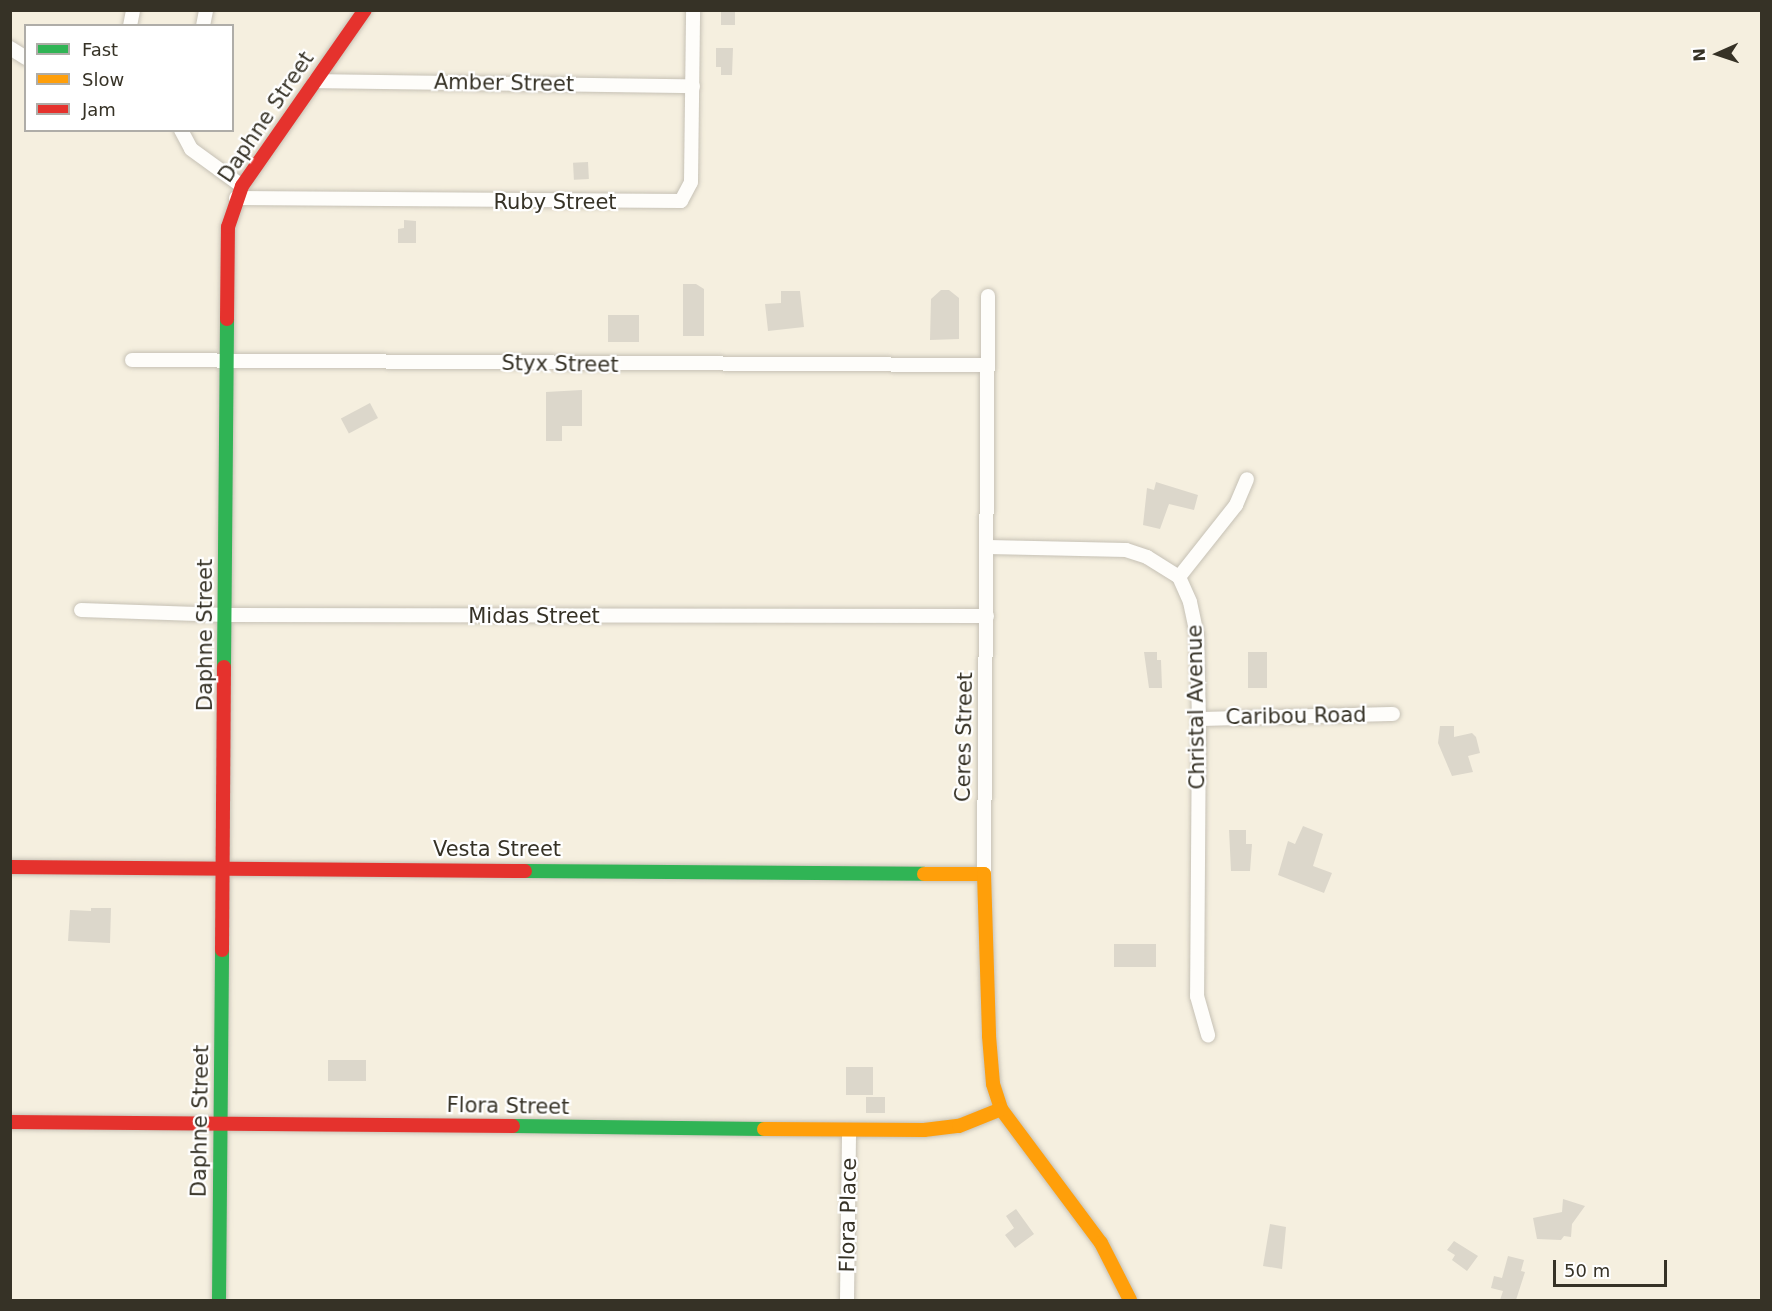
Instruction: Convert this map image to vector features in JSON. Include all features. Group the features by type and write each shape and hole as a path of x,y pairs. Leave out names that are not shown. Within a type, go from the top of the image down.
{"street":[{"name":"Daphne Street","path":"219,1300 225,868 228,235 239,192 364,10"},
{"name":"Ruby Street","path":"239,192 454,202 681,201 691,187 693,10"},
{"path":"10,48 24,57"},
{"name":"Amber Street","path":"315,81 693,86"},
{"path":"182,132 191,149 239,192"},
{"name":"Ceres Street","path":"988,296 984,874 989,1036 993,1084 1001,1109"},
{"name":"Styx Street","path":"132,360 987,365"},
{"path":"988,547 1126,550 1147,557 1179,577 1236,505 1247,479"},
{"name":"Christal Avenue","path":"1179,577 1195,618 1198,719 1197,996 1208,1035"},
{"name":"Midas Street","path":"81,610 226,615 987,616"},
{"name":"Caribou Road","path":"1198,719 1393,714"},
{"name":"Vesta Street","path":"10,867 984,874"},
{"path":"1001,1109 1101,1243 1130,1300"},
{"name":"Flora Street","path":"10,1122 944,1129 1001,1109"},
{"name":"Flora Place","path":"847,1300 849,1130"}],"building":[{"path":"721,10 735,10 735,25 721,25"},
{"path":"716,48 733,48 732,75 721,75 721,67 716,67"},
{"path":"588,162 589,179 574,180 573,163"},
{"path":"404,220 416,221 416,243 398,243 398,229 404,228"},
{"path":"683,284 696,284 704,289 704,336 683,336"},
{"path":"941,290 949,290 959,298 959,339 930,340 931,299"},
{"path":"781,291 800,291 804,327 768,331 765,304 781,303"},
{"path":"608,315 639,315 639,342 608,342"},
{"path":"582,390 582,426 562,426 562,441 546,441 546,392"},
{"path":"370,403 378,418 349,434 341,418"},
{"path":"1156,482 1198,495 1194,510 1169,504 1160,529 1143,525 1147,488 1154,490"},
{"path":"1144,652 1157,652 1157,660 1161,660 1162,688 1149,688"},
{"path":"1248,652 1267,652 1267,688 1248,688"},
{"path":"1440,726 1454,726 1454,737 1472,733 1476,737 1480,753 1468,756 1473,772 1452,776 1438,743"},
{"path":"1303,826 1323,834 1313,866 1332,873 1324,893 1278,875 1288,841 1295,844"},
{"path":"1229,830 1246,830 1246,844 1252,844 1250,871 1231,871"},
{"path":"91,908 111,908 110,943 68,941 70,910 91,911"},
{"path":"1114,944 1156,944 1156,967 1114,967"},
{"path":"328,1060 366,1060 366,1081 328,1081"},
{"path":"846,1067 873,1067 873,1095 846,1095"},
{"path":"866,1097 885,1097 885,1113 866,1113"},
{"path":"1563,1199 1585,1206 1572,1224 1571,1237 1564,1236 1561,1240 1537,1239 1533,1218 1562,1212"},
{"path":"1016,1209 1034,1234 1015,1248 1005,1235 1014,1228 1006,1216"},
{"path":"1270,1224 1286,1227 1282,1269 1263,1266"},
{"path":"1454,1241 1478,1256 1467,1271 1452,1260 1455,1255 1447,1250"},
{"path":"1508,1256 1524,1260 1521,1271 1525,1272 1516,1300 1500,1300 1503,1291 1491,1288 1494,1276 1502,1278"}],"traffic: fast":[{"path":"224,667 227,319"},
{"path":"525,871 924,874"},
{"path":"219,1300 222,950"},
{"path":"513,1126 764,1129"}],"traffic: slow":[{"path":"924,874 984,874 989,1036 993,1084 1001,1109 1101,1243 1130,1300"},
{"path":"764,1129 924,1130 959,1126 1001,1109"}],"traffic: jam":[{"path":"227,319 228,227 242,186 365,10"},
{"path":"222,950 224,667"},
{"path":"10,867 525,871"},
{"path":"10,1122 513,1126"}]}
